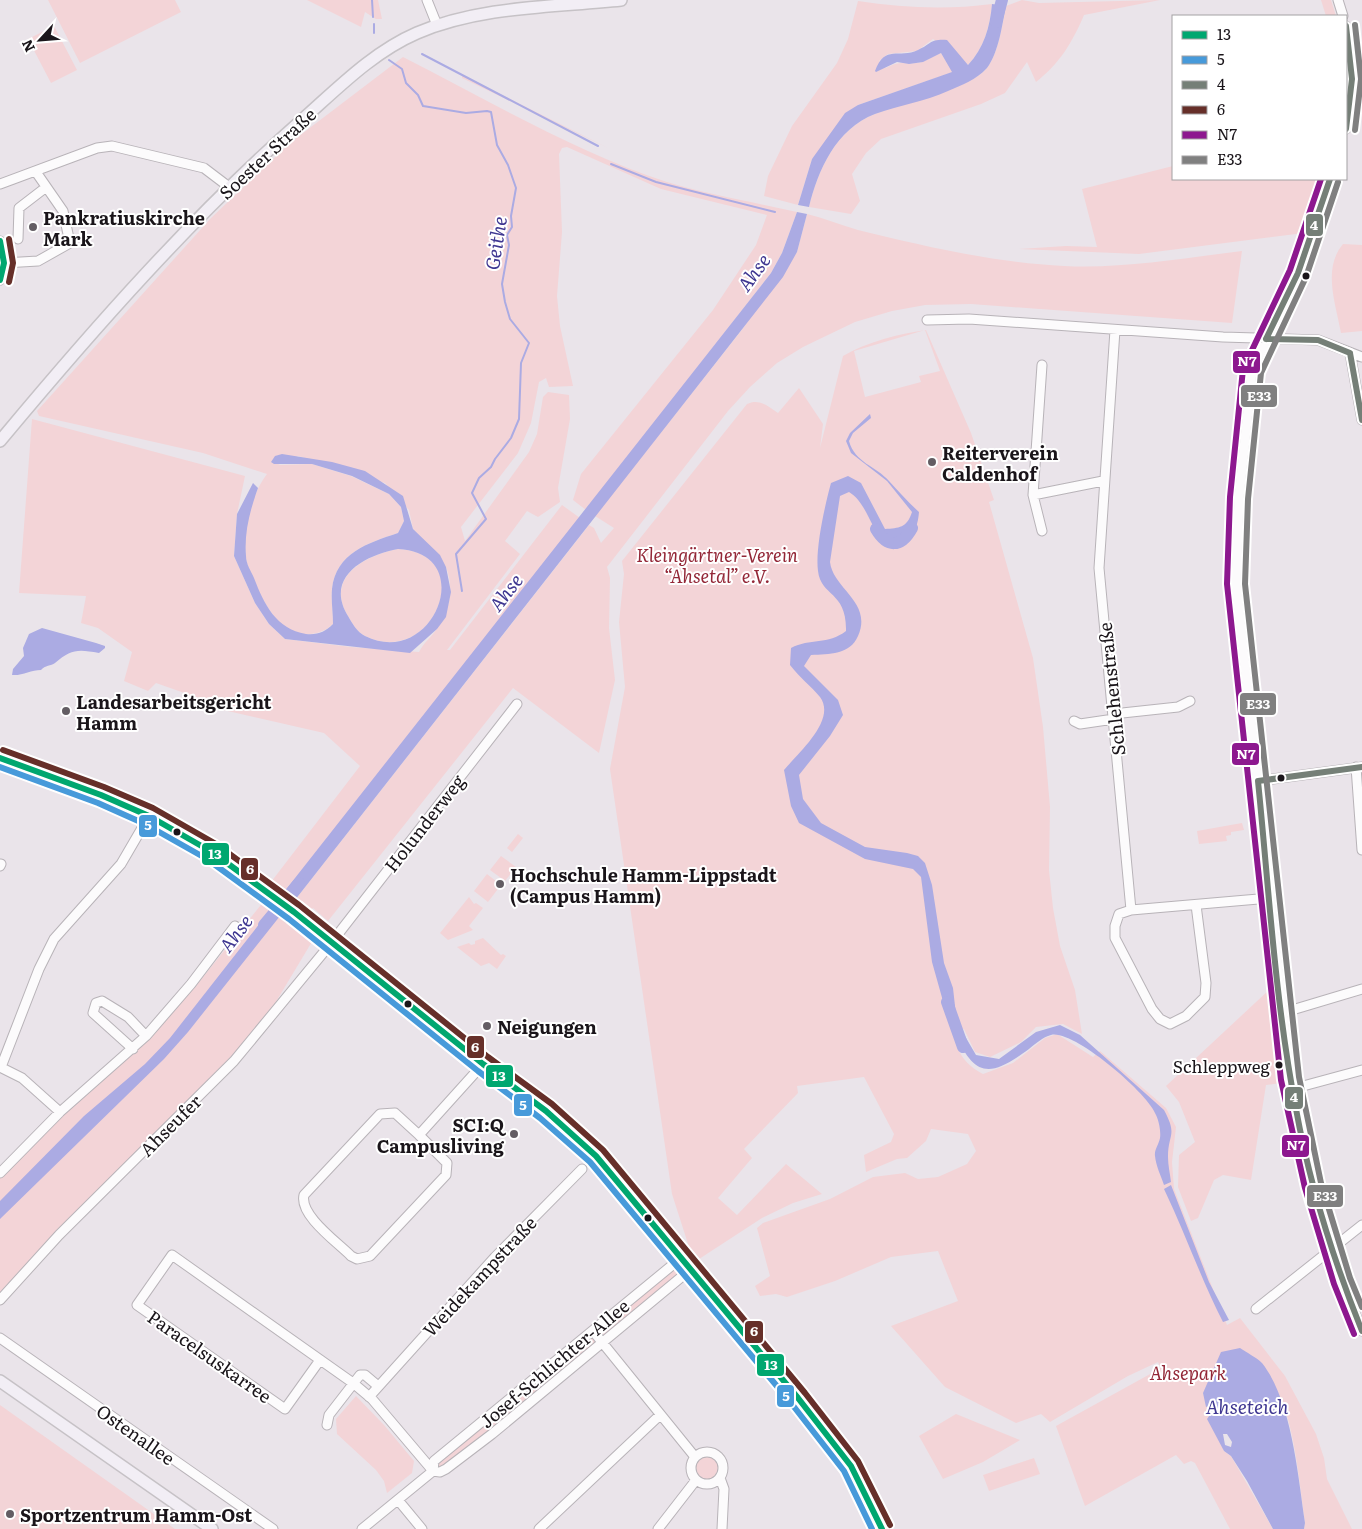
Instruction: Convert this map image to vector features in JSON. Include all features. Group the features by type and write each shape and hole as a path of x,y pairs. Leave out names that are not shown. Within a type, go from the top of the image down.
{"main road":[{"name":"Soester Straße","path":"0,441 80,346 166,250 229,187 372,60 407,37 437,25 492,13 621,0"},
{"name":"Ostenallee","path":"0,1381 212,1529"}],"street":[{"path":"427,0 437,25"},
{"path":"1338,0 1343,15"},
{"path":"1347,35 1352,79 1347,121"},
{"path":"0,184 97,148 112,146 204,168 229,187"},
{"path":"4,263 38,261 69,246 68,227 63,211 45,188 36,172"},
{"path":"1330,180 1298,273 1257,358 1250,384 1235,555 1236,584 1282,1013 1292,1089 1306,1158 1332,1250 1345,1290 1362,1332"},
{"path":"18,239 19,208 45,188"},
{"path":"0,241 4,263 0,280"},
{"path":"927,320 969,319 1115,330 1266,339 1318,340 1362,357"},
{"name":"Schlehenstraße","path":"1115,330 1103,482 1099,568 1132,910"},
{"path":"1350,353 1362,420"},
{"path":"1042,365 1034,495 1042,531"},
{"path":"1034,495 1103,482"},
{"path":"1074,721 1080,724 1113,716 1173,708 1190,701"},
{"name":"Holunderweg","path":"331,942 517,704"},
{"path":"0,758 101,795 148,816 212,852 294,912 483,1064 546,1111 596,1156 688,1263 833,1443 850,1466 882,1529"},
{"path":"1258,781 1359,767 1362,850"},
{"path":"60,1112 22,1078 0,1067 39,969 54,939 121,864 148,816"},
{"path":"1196,904 1206,983 1205,997 1186,1016 1170,1024 1156,1014 1115,938 1115,923 1119,914 1132,910 1196,904 1270,898"},
{"path":"0,1173 60,1112 146,1036 191,984 235,926"},
{"name":"Ahseufer","path":"0,1300 59,1235 234,1061 331,942"},
{"path":"1282,1013 1362,989"},
{"path":"133,1048 109,1025 96,1018 93,1013 96,1003 102,1001 117,1008 146,1036"},
{"path":"419,1135 483,1064"},
{"path":"1292,1089 1362,1070"},
{"path":"395,1113 419,1135 447,1163 446,1175 370,1256 357,1259 350,1256 307,1214 302,1201 304,1195 380,1114 395,1113"},
{"name":"Weidekampstraße","path":"369,1397 482,1271 582,1169"},
{"path":"1256,1309 1362,1225"},
{"name":"Paracelsuskarree","path":"320,1360 285,1409 137,1305 172,1255 350,1381 369,1397 433,1471"},
{"name":"Josef-Schlichter-Allee","path":"362,1529 433,1471 434,1461 593,1332 688,1263"},
{"name":"Josef-Schlichter-Allee","path":"433,1471 440,1472 446,1469 492,1434 602,1343 688,1263"},
{"path":"593,1332 695,1457"},
{"name":"Ostenallee","path":"0,1338 273,1529"},
{"path":"327,1425 329,1415 350,1381 362,1374 378,1386"},
{"path":"539,1529 660,1415"},
{"path":"720,1478 710,1484 696,1480 691,1470 695,1457 705,1452 716,1454 722,1464 720,1478 724,1489 722,1529"},
{"path":"658,1529 696,1480"},
{"path":"398,1500 422,1529"}],"green space":[{"path":"48,0 175,0 181,12 80,63"},
{"path":"307,0 378,0 382,19 376,19 365,12 361,27"},
{"path":"1022,0 1039,3 1160,0 1084,15 1075,35 1059,60 1036,82 1027,62 1005,93 981,104 881,139 866,153 852,174 860,201 851,214 809,207 824,165 839,140 849,130 875,114 938,94 978,76 991,62 1000,38 1006,6"},
{"path":"1321,0 1331,0 1336,15 1326,15"},
{"path":"858,1 925,7 992,4 990,21 985,37 978,52 968,65 959,56 933,39 917,51 888,54 879,61 886,68 900,63 922,62 941,53 953,72 858,105 812,159 798,205 764,196 768,176 792,126 837,63 848,39"},
{"path":"54,26 77,70 51,83 28,39"},
{"path":"403,57 533,125 634,170 699,191 797,212 782,253 771,273 586,510 573,500 581,474 713,310 756,245 767,215 661,189 567,147 562,148 559,154 562,232 557,296 560,326 573,386 549,387 546,378 539,382 531,423 518,453 461,527 465,541 529,452 537,434 543,397 548,392 569,395 570,419 558,488 560,502 538,517 527,511 505,541 520,554 447,650 450,650 562,505 580,518 410,737 284,892 271,882 360,766 324,733 219,709 207,701 156,683 148,691 124,681 132,652 98,628 81,623 86,596 19,593 32,419 245,476 237,514 234,556 255,603 269,624 285,639 351,647 419,652 436,631 442,620 450,598 450,583 446,567 413,529 409,510 385,483 298,456 278,465 312,464 351,476 389,494 401,507 404,521 398,533 355,551 340,566 332,589 333,624 316,633 296,633 278,622 266,605 255,585 246,558 245,536 249,514 256,492 267,474 203,453 39,416 37,411 211,218 290,143"},
{"path":"462,75 608,148 462,78"},
{"path":"1172,166 1172,180 1326,180 1304,233 1139,254 1019,249 1066,246 1097,247 1082,189"},
{"path":"807,214 858,230 934,248 987,258 1039,264 1086,267 1108,266 1242,251 1232,323 971,304 925,305 892,311 855,322 803,347 777,363 750,387 728,411 607,567 610,578 609,628 615,680 599,753 513,688 328,921 313,908 309,912 295,900 589,525 594,528 601,543 614,528 595,516 741,331 797,252"},
{"path":"1343,244 1362,245 1362,331 1341,333 1332,287 1332,276 1333,264"},
{"path":"924,330 854,351 865,397 921,382 919,376 940,371 925,330 971,433 994,500 989,502 1033,658 1043,727 1050,807 1049,870 1053,908 1060,946 1075,990 1082,1034 1063,1024 1036,1027 1021,1042 990,1057 975,1052 964,1029 953,1034 955,1041 967,1063 983,1074 1013,1063 1045,1038 1057,1034 1093,1057 1100,1051 1166,1108 1176,1127 1172,1162 1174,1189 1227,1325 1240,1318 1285,1376 1316,1434 1324,1458 1327,1479 1352,1529 1304,1529 1305,1523 1299,1476 1290,1427 1281,1399 1261,1362 1203,1393 1212,1412 1224,1451 1231,1456 1273,1529 1230,1529 1195,1463 1191,1461 1184,1464 1176,1455 1085,1506 1056,1426 1161,1368 1158,1362 1128,1376 1050,1422 1041,1414 1016,1423 945,1387 891,1326 958,1301 938,1251 891,1257 835,1281 787,1297 776,1294 760,1296 755,1286 770,1276 757,1228 763,1223 830,1199 873,1177 905,1173 918,1179 938,1177 967,1164 976,1151 968,1134 931,1129 926,1141 907,1158 897,1159 866,1172 864,1155 891,1142 894,1134 864,1077 797,1086 798,1093 744,1149 752,1158 718,1198 737,1215 786,1164 822,1194 793,1203 762,1218 696,1261 689,1247 672,1194 610,769 625,687 619,622 624,574 622,561 747,404 759,402 778,413 799,388 823,424 820,448 843,356 862,347 883,339"},
{"path":"398,549 423,555 437,569 442,587 438,607 427,624 411,637 389,642 365,636 357,630 342,602 341,590 345,579 352,570 373,557"},
{"path":"1242,823 1244,830 1231,832 1231,835 1226,836 1227,841 1199,844 1197,831"},
{"path":"518,834 523,838 512,852 507,848"},
{"path":"501,856 516,867 505,881 490,870"},
{"path":"487,874 501,885 488,902 474,891"},
{"path":"469,897 474,904 476,903 483,908 469,926 473,930 448,940 440,933"},
{"path":"264,901 313,940 268,1015 165,1131 0,1298 0,1176 61,1113 141,1045 195,987"},
{"path":"483,938 501,955 506,956 497,969 489,963 481,966 457,947 469,943 471,945 475,944 475,941"},
{"path":"1270,989 1278,1065 1282,1083 1266,1085 1251,1180 1223,1175 1214,1180 1198,1218 1191,1221 1178,1187 1179,1155 1195,1142 1179,1102 1166,1086"},
{"path":"677,1267 681,1272 602,1337 600,1330"},
{"path":"591,1338 596,1343 453,1461 441,1468 439,1467 439,1461"},
{"path":"356,1396 384,1425 414,1461 412,1473 387,1493 384,1481 376,1470 337,1434 336,1419"},
{"path":"0,1405 175,1529 0,1529"},
{"path":"956,1414 1020,1440 983,1462 943,1479 919,1436"},
{"path":"707,1455 716,1459 720,1468 716,1477 707,1481 698,1477 694,1468 698,1459"},
{"path":"1034,1458 1040,1474 989,1491 983,1475"}],"water":[{"path":"992,4 1006,6 997,46 987,68 974,79 948,91 875,114 861,121 839,140 831,152 818,179 809,207 798,205 812,159 845,113 858,105 952,72 941,53 923,62 909,64 897,62 876,72 883,58 888,55 911,52 923,48 934,41 947,40 968,65 978,52 985,37 990,21"},
{"path":"797,212 807,214 797,252 783,277 295,900 284,892 771,273 782,253"},
{"path":"870,414 871,418 853,433 849,441 852,448 861,459 884,476 919,512 918,520 916,527 909,536 899,540 884,542 855,496 849,492 840,496 830,562 838,580 857,605 861,624 858,636 850,647 838,652 811,655 804,666 838,700 843,715 830,736 799,775 803,799 821,823 865,847 907,853 918,856 925,863 932,885 944,963 953,988 956,1015 948,1019 932,962 921,877 913,869 865,859 799,823 791,806 784,770 814,736 824,716 824,706 820,697 790,665 791,648 805,643 826,640 846,631 842,608 820,579 817,562 823,515 831,483 848,476 861,483 885,529 902,526 908,521 912,512 887,481 851,453 846,441 850,433"},
{"path":"282,454 332,462 365,471 403,496 413,529 440,555 446,567 451,592 446,617 437,629 410,653 285,639 269,624 255,603 234,556 237,514 253,483 258,488 247,530 246,559 248,565 262,597 272,614 287,627 306,634 321,632 333,624 332,589 340,566 355,551 398,533 404,521 401,507 389,494 352,476 312,464 274,464 271,462 275,456","holes":["398,549 423,555 437,569 442,587 438,607 427,624 410,637 389,642 365,636 357,630 351,622 342,602 341,590 345,579 352,570 373,557"]},
{"path":"42,628 96,643 105,646 105,648 99,653 75,651 41,670 12,675 13,669 24,656 23,648 29,634"},
{"path":"271,909 280,916 188,1032 164,1059 0,1219 0,1201 84,1116 145,1064 170,1038"},
{"path":"1060,1025 1080,1035 1164,1110 1171,1125 1168,1157 1171,1182 1164,1185 1156,1163 1155,1154 1160,1138 1160,1130 1157,1117 1150,1105 1126,1079 1092,1052 1062,1036 1051,1035 1004,1065 985,1069 977,1066 970,1059 955,1033 962,1031 976,1055 999,1059 1036,1032"},
{"path":"1171,1185 1209,1282 1229,1320 1223,1322 1164,1189"},
{"name":"Ahseteich","path":"1240,1348 1262,1363 1272,1379 1287,1418 1292,1440 1305,1523 1304,1529 1273,1529 1247,1481 1231,1456 1224,1451 1207,1419 1212,1412 1209,1406 1206,1407 1203,1393 1221,1352","holes":["1223,1434 1227,1434 1232,1442 1231,1447 1225,1445"]}],"waterway":[{"name":"Geithe","path":"372,0 373,17"},
{"name":"Ahse","path":"996,22 1002,0"},
{"name":"Geithe","path":"374,24 374,33"},
{"path":"422,54 598,146"},
{"name":"Geithe","path":"389,60 402,69 406,83 418,95 423,106 466,113 491,112 497,145 508,165 516,188 511,216 512,227 507,235 509,245 502,284 510,319 529,343 521,363 519,419 511,438 491,467 479,478 472,493 486,519 456,554 462,591"},
{"path":"611,164 656,182 775,212"},
{"path":"876,529 885,540 894,543 899,542 908,535 912,528"},
{"name":"Ahse","path":"264,925 299,883"},
{"path":"947,1002 963,1047"}],"transit line":[{"name":"E33","path":"1355,25 1361,79 1355,130"},
{"name":"4","path":"1347,35 1352,79 1347,121"},
{"name":"N7","path":"1321,180 1290,270 1243,369 1230,497 1227,584 1281,1080 1305,1188 1334,1284 1354,1334"},
{"name":"4","path":"1266,339 1298,273 1330,180"},
{"name":"E33","path":"1338,182 1306,277 1261,373 1248,499 1245,584 1299,1077 1321,1183 1350,1278 1362,1307"},
{"name":"6","path":"9,239 13,263 9,282"},
{"name":"13","path":"0,241 4,263 0,280"},
{"name":"4","path":"1266,339 1318,340 1350,353"},
{"name":"4","path":"1350,353 1362,420"},
{"name":"6","path":"3,750 104,787 153,808 216,844 299,905 488,1057 552,1104 603,1150 805,1393 858,1461 890,1525"},
{"name":"13","path":"0,758 101,795 149,816 212,852 294,912 483,1064 546,1111 596,1156 798,1398 851,1466 882,1529"},
{"name":"5","path":"0,767 98,803 145,824 207,859 289,919 478,1071 540,1118 590,1162 791,1403 844,1471 872,1529"},
{"name":"4","path":"1258,781 1362,767"},
{"name":"4","path":"1258,781 1273,945 1283,1028 1296,1109 1308,1166 1323,1222 1341,1277 1362,1331"}],"place":[{"name":"Pankratiuskirche Mark","path":"33,227"},
{"name":"Reiterverein Caldenhof","path":"932,462"},
{"name":"Landesarbeitsgericht Hamm","path":"66,711"},
{"name":"Hochschule Hamm-Lippstadt (Campus Hamm)","path":"500,884"},
{"name":"Neigungen","path":"487,1026"},
{"name":"Schleppweg","path":"1279,1065"},
{"name":"SCI:Q Campusliving","path":"514,1134"},
{"name":"Sportzentrum Hamm-Ost","path":"10,1514"}],"park label":[{"name":"Kleingärtner-Verein “Ahsetal” e.V.","path":"717,564"},
{"name":"Ahsepark","path":"1188,1372"}]}
